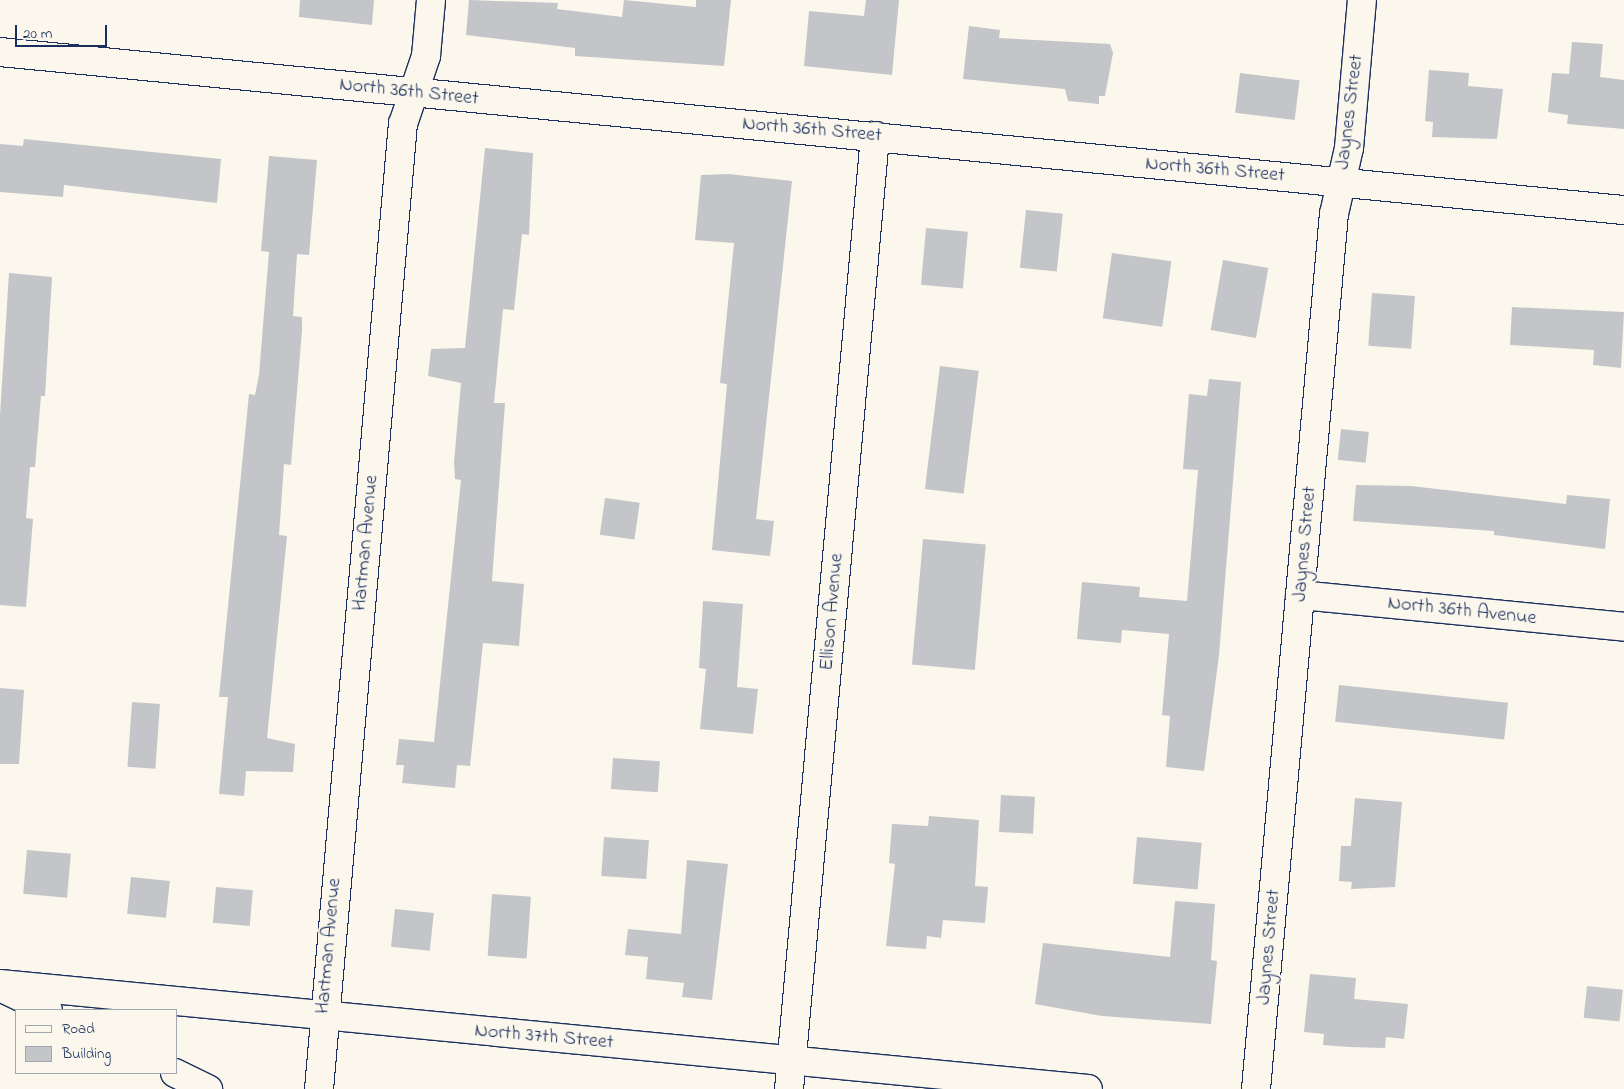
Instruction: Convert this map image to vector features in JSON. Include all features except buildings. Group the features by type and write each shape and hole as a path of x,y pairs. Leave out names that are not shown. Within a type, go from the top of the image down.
{"street":[{"name":"Hartman Avenue","path":"318,1089 403,124 426,56 431,0"},
{"name":"Jaynes Street","path":"1256,1089 1334,214 1349,148 1362,0"},
{"name":"North 36th Street","path":"0,52 1624,210"},
{"name":"Ellison Avenue","path":"789,1089 875,136"},
{"name":"North 36th Avenue","path":"1300,595 1624,627"},
{"name":"North 37th Street","path":"0,985 1088,1089"},
{"path":"0,985 46,1009"},
{"path":"177,1074 208,1089"}]}
